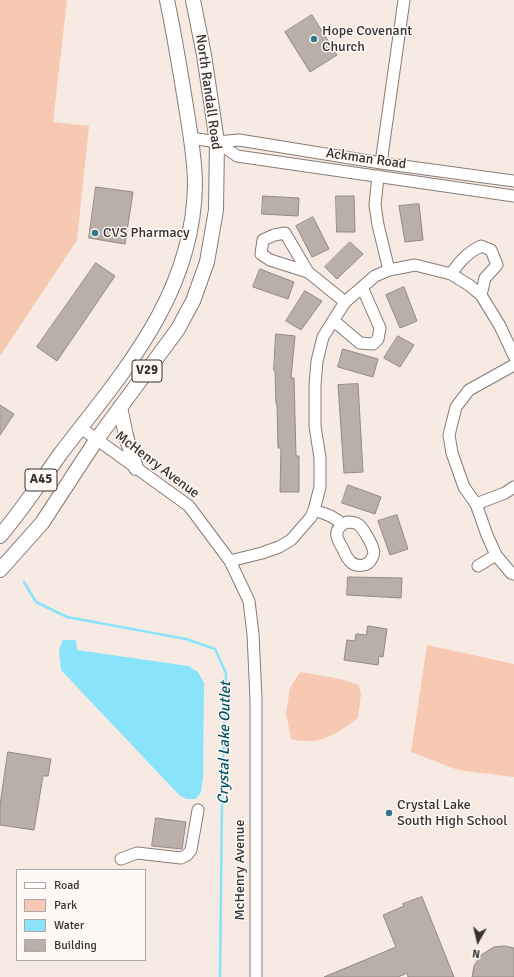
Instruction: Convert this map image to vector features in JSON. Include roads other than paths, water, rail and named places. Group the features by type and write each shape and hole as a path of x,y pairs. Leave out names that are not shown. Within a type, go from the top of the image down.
{"main road":[{"name":"North Randall Road","path":"81,428 147,338 172,291 185,253 192,214 195,184 191,138 167,0"},
{"name":"North Randall Road","path":"97,439 178,329 193,301 206,262 213,233 216,210 217,142 204,55 193,0"},
{"path":"120,407 126,436 136,468"},
{"name":"A45","path":"0,536 81,428"},
{"name":"A45","path":"0,570 42,523 97,439"}],"street":[{"path":"381,163 404,0"},
{"name":"Ackman Road","path":"191,138 217,142 239,140 381,163 514,181"},
{"name":"Ackman Road","path":"217,142 237,156 514,196"},
{"path":"378,176 376,205 378,225 389,270"},
{"path":"452,274 460,261 470,252 481,246 491,250 497,265 485,278 481,295"},
{"path":"230,561 280,547 291,540 311,517 320,487 320,458 315,426 315,385 317,361 322,336 334,321 344,302 375,276 389,270 415,265 452,274 481,295 500,326 514,356"},
{"path":"308,272 344,302"},
{"path":"334,321 360,343 373,344 378,339 380,328 362,286"},
{"path":"514,365 469,390 456,407 449,434 452,453 464,487 476,504 486,535 496,555 511,574 514,574"},
{"name":"McHenry Avenue","path":"81,428 189,506 230,561 249,602 253,634 256,699 256,977"},
{"path":"476,504 505,493 514,487"},
{"path":"314,510 330,515 338,519 342,524"},
{"path":"478,566 496,555"},
{"path":"121,859 137,853 181,858 187,855 191,850 198,810"}],"water":[{"path":"63,640 76,640 77,650 188,666 198,672 204,683 203,777 201,792 196,799 187,799 180,796 61,670 59,650"}],"waterway":[{"name":"Crystal Lake Outlet","path":"24,582 36,602 67,617 186,639 215,649 226,673 222,800 220,977"}],"place":[{"name":"Hope Covenant Church","path":"314,39"},
{"name":"CVS Pharmacy","path":"95,233"},
{"name":"Crystal Lake South High School","path":"389,813"}]}
